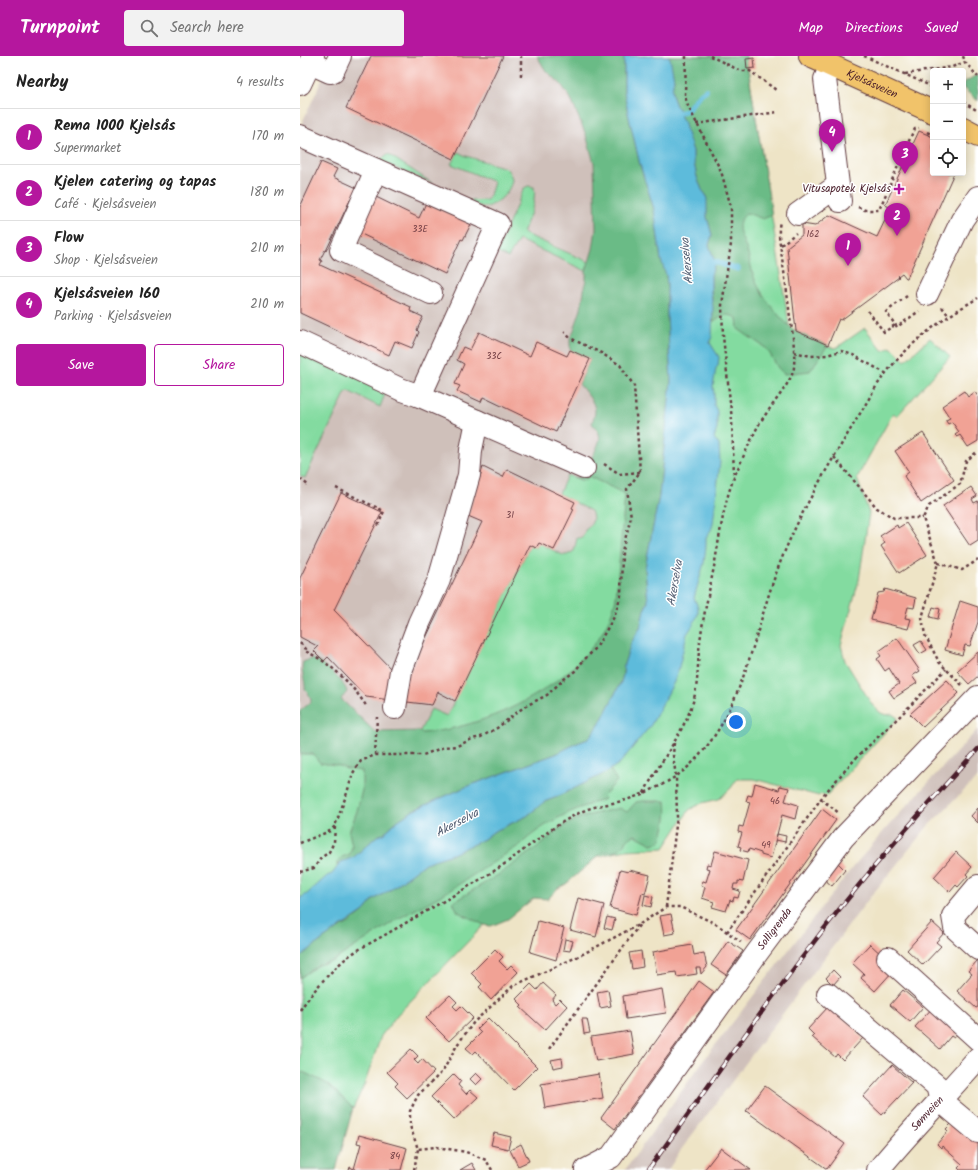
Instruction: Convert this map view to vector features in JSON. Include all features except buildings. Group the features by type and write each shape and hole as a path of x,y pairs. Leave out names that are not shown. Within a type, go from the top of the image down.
{"main road":[{"name":"Kjelsåsveien","path":"810,56 930,111"},
{"path":"966,130 978,136"}],"street":[{"path":"300,84 312,60 330,72 333,71 340,56"},
{"path":"798,214 838,194 825,79 831,66"},
{"path":"300,136 498,224 420,396"},
{"path":"376,170 341,250 431,293"},
{"path":"920,304 962,220 978,197"},
{"path":"300,342 400,389 420,396 584,468"},
{"path":"395,708 401,671 419,623 439,580 469,475 471,450 477,421"},
{"name":"Solligrenda","path":"586,1170 611,1157 758,953 844,838 977,698"},
{"path":"978,886 952,916 955,928 978,949"},
{"path":"888,958 978,1039"},
{"path":"828,994 937,1086 940,1101 978,1132"},
{"name":"Sømveien","path":"878,1170 898,1145 978,1058"}],"path":[{"path":"521,76 522,56"},
{"path":"686,56 685,95 687,104 721,171 731,207 731,244 722,305 723,336 732,420 734,477"},
{"path":"710,56 741,71 750,71 776,90"},
{"path":"863,56 930,86"},
{"path":"963,56 965,62 978,77"},
{"path":"903,74 952,67 965,62"},
{"path":"966,104 978,111"},
{"path":"696,124 778,112"},
{"path":"838,194 865,210 879,210 910,137 915,129 919,128 930,134"},
{"path":"644,793 654,773 674,742 692,705 696,688 704,614 725,508 734,477 758,426 792,377 794,368 794,352 779,227"},
{"path":"908,296 920,304 897,327 886,312 908,296"},
{"path":"300,1010 314,989 346,958 496,870 549,830 584,811 627,800 644,793 676,777 690,766 712,739 723,722 739,690 753,650 764,608 781,559 800,515 885,373 921,337 949,316 978,298"},
{"path":"944,308 949,316"},
{"path":"868,311 884,332 895,324"},
{"path":"300,872 314,868 329,852 334,842 335,826 353,773 361,761 375,755 423,755 444,747 457,746 497,728 524,707 548,695 563,680 575,671 596,648 614,617 621,595 622,551 630,517 627,489 640,472 634,386 620,364 570,338 564,331"},
{"path":"794,352 811,356 827,355 841,351 853,355 885,373"},
{"path":"977,698 939,662 925,635 922,618 938,563 923,518 929,506 960,484 966,461 978,451"},
{"path":"834,457 877,508 894,518 923,518"},
{"path":"584,468 596,458 620,474 640,472"},
{"path":"300,479 308,485"},
{"path":"336,488 384,511 378,526"},
{"path":"938,563 962,570 978,560"},
{"path":"300,643 306,649 305,651 320,659 336,671 359,695 367,707"},
{"path":"727,932 825,793 857,757 946,669"},
{"path":"375,732 375,755"},
{"path":"666,907 677,817 674,742"},
{"path":"300,843 330,831 335,826"},
{"path":"414,1170 418,1149 410,1126 410,1111 418,1095 443,1071 457,1046 474,1022 513,986 579,956 640,924 666,907 680,907 716,924 758,953"},
{"path":"549,1049 640,924"},
{"path":"418,1149 436,1147 466,1152 486,1160 492,1170"}],"shaded area":[{"path":"333,56 549,56 609,142 616,598 411,745 300,724 300,127"},
{"path":"978,729 978,777 928,826 867,901 680,1151 668,1170 625,1170 703,1061 852,868 890,824"}],"green space":[{"path":"537,56 624,56 624,91 628,113 640,165 654,209 661,260 666,275 667,284 667,316 671,381 659,496 645,568 648,602 644,610 640,628 631,643 624,664 621,682 599,725 588,739 556,754 468,786 414,810 397,821 383,834 377,836 354,857 341,862 337,866 337,862 342,857 350,854 352,846 349,832 357,811 362,790 362,771 320,763 313,754 301,754 300,756 300,711 311,702 310,696 305,690 302,669 303,662 311,659 316,660 332,672 346,688 347,692 341,699 375,732 420,731 421,733 449,729 480,721 510,708 540,692 566,673 589,651 606,626 616,598 625,494 588,476 586,480 581,480 574,477 579,477 596,449 600,438 592,423 595,407 589,396 579,384 590,359 570,350 570,338 581,309 586,271 593,249 596,229 594,163 586,135 570,97 560,83 546,71"},
{"path":"549,56 746,56 789,325 800,350 829,347 836,348 865,328 883,351 890,347 895,350 905,361 930,338 950,357 897,416 893,413 857,478 869,513 859,580 841,645 845,661 873,706 881,713 886,715 892,714 898,718 826,796 821,794 819,796 754,779 737,779 731,788 719,799 702,803 689,810 664,848 626,850 581,860 485,924 397,1015 381,1036 365,1083 350,1115 332,1170 300,1170 300,724 375,738 421,733 420,731 431,709 447,716 530,545 536,548 539,543 563,555 567,555 574,551 577,538 584,535 585,530 593,520 591,511 559,494 567,475 581,480 601,452 609,142"},
{"path":"668,56 746,56 772,215 763,219 747,213 740,222 739,230 755,280 774,309 786,323 798,332 828,345 810,371 784,374 778,368 767,349 738,329 737,318 727,315 713,322 711,275 715,262 709,245 712,235 707,217 706,195 702,190 697,177 693,151 685,123 673,98 672,89 674,79"},
{"path":"978,74 978,101 966,91 966,81"},
{"path":"458,152 507,169 512,178 511,183 507,192 499,201 485,207 467,201 487,200 494,182 451,164"},
{"path":"388,154 432,183 379,161"},
{"path":"528,186 534,187 535,193 532,210 523,233 589,262 586,271 519,240 508,258 498,253 497,251 524,188"},
{"path":"300,349 383,389 385,394 380,407 348,391 346,392 305,478 300,476"},
{"path":"610,769 617,781 603,796 605,799 582,807 549,823 520,845 447,892 396,920 333,961 318,965 300,978 300,957 302,955 334,931 349,923 364,911 373,900 390,890 425,863 455,853 484,839 493,832 527,816 544,802 557,797"},
{"path":"666,801 666,822 660,842 652,844 635,835 617,851 603,852 566,884 558,888 548,899 534,898 508,919 491,926 484,925 458,912 453,902 498,875 547,840 554,832 577,819 597,813 620,808 627,812 636,802"},
{"path":"303,1072 328,1084 353,1108 336,1170 300,1170 300,1074"}],"water":[{"name":"Akerselva","path":"624,56 668,56 670,58 674,79 672,89 673,98 685,123 693,151 697,177 702,190 706,195 707,217 712,235 709,245 715,262 711,275 713,307 712,338 710,343 719,357 713,387 714,405 717,411 717,429 714,438 719,445 720,462 713,524 706,537 704,563 694,598 698,607 698,614 687,634 678,671 674,682 651,725 620,763 607,772 544,802 527,816 493,832 484,839 455,853 425,863 390,890 373,900 364,911 300,957 300,898 307,894 327,876 332,874 341,862 354,857 377,836 383,834 397,821 414,810 468,786 556,754 588,739 599,725 621,682 624,664 631,643 640,628 644,610 648,602 645,568 659,496 671,381 666,275 661,260 654,209 640,165 628,113 624,91"}],"waterway":[{"path":"674,115 687,110 699,95 706,90"},
{"path":"708,263 715,262 738,269"}],"railway":[{"path":"648,1170 824,928 888,850 978,749"}],"place":[{"name":"Kjelsåsveien 160","path":"832,152"},
{"name":"Flow","path":"905,174"},
{"name":"Vitusapotek Kjelsås","path":"899,189"},
{"name":"Kjelen catering og tapas","path":"897,236"},
{"name":"Rema 1000 Kjelsås","path":"848,266"}]}
